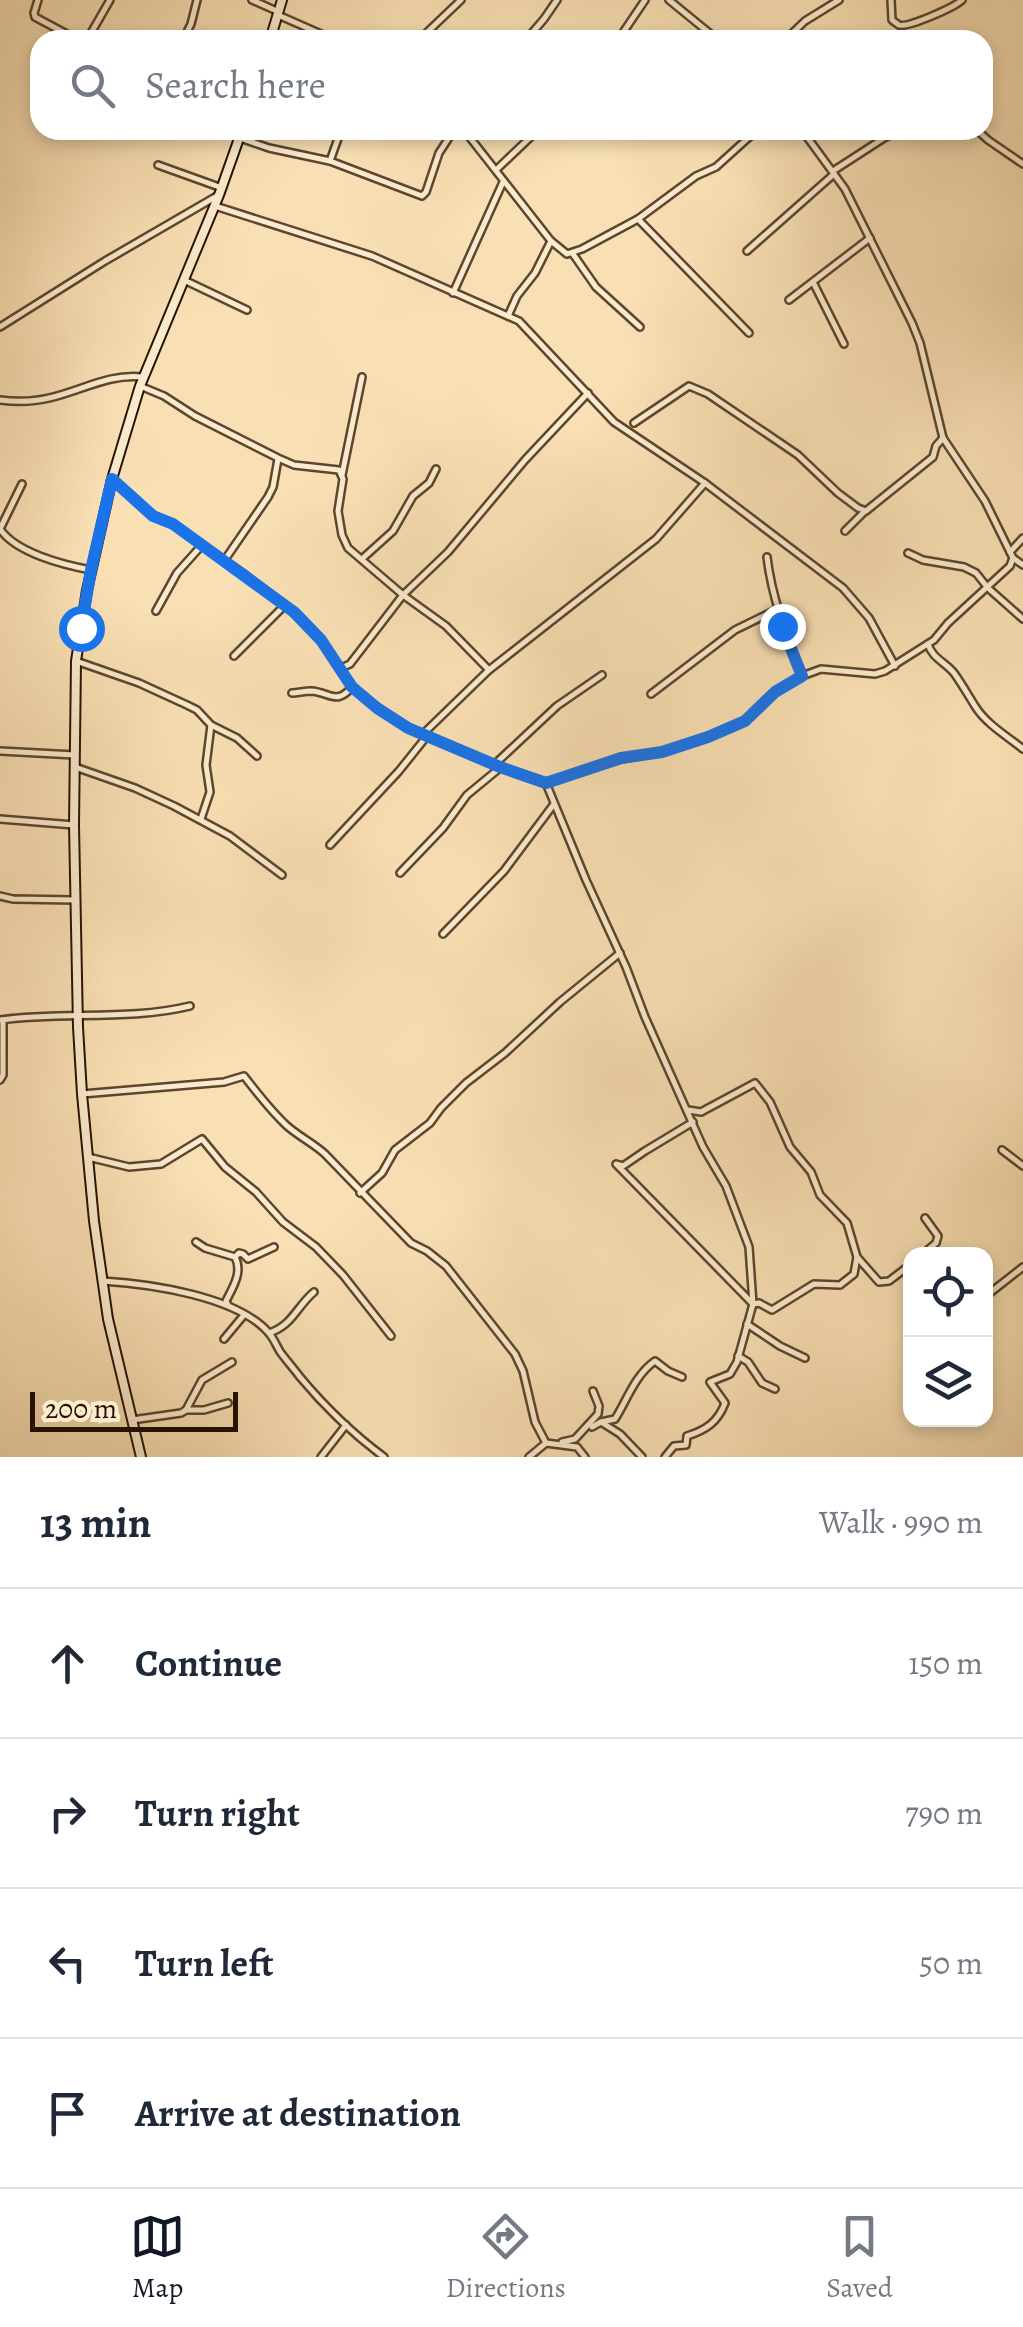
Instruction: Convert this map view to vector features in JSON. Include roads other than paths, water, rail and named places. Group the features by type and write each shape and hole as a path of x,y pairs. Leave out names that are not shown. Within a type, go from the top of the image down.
{"street":[{"path":"38,0 36,17 60,30"},
{"path":"93,30 110,0"},
{"path":"187,30 197,0"},
{"path":"252,0 313,30"},
{"path":"273,30 282,0"},
{"path":"430,30 461,0"},
{"path":"535,30 556,0"},
{"path":"625,30 645,0"},
{"path":"669,0 706,30"},
{"path":"795,30 839,0"},
{"path":"891,0 892,20 906,25 947,10 962,0"},
{"path":"141,1457 108,1319 82,1094 74,825 76,661 112,479 142,381 240,140"},
{"path":"254,140 269,148 330,161 422,196 448,140"},
{"path":"330,161 337,140"},
{"path":"472,140 551,241 567,254 638,219 696,176 716,167 746,140"},
{"path":"496,170 528,140"},
{"path":"810,140 834,172 906,311 920,343 944,438 1021,564"},
{"path":"747,252 834,172 881,140"},
{"path":"988,140 1023,164"},
{"path":"158,165 220,191"},
{"path":"453,293 504,180"},
{"path":"0,326 220,191"},
{"path":"215,206 372,256 518,321 614,422 705,483 842,588 869,618 895,666"},
{"path":"638,219 749,333"},
{"path":"789,300 870,238"},
{"path":"508,316 551,241"},
{"path":"573,254 596,287 640,327"},
{"path":"184,280 247,310"},
{"path":"813,282 844,344"},
{"path":"362,377 342,475 338,512 342,535 348,548 446,626 489,670"},
{"path":"0,400 51,398 106,378 142,381 212,425 278,458 294,465 339,470 342,475"},
{"path":"634,423 689,386 708,394 785,446 838,493 866,511"},
{"path":"340,668 350,664 403,595 448,552 524,460 588,394"},
{"path":"845,531 933,457 944,438"},
{"path":"224,561 268,497 278,458"},
{"path":"363,558 393,532 413,496 425,487 436,470"},
{"path":"112,479 153,516 173,524 284,605 321,640 352,687 377,708 408,728 546,783 621,758 662,752 708,737 745,721 775,692 820,669 874,674 895,666 928,644 988,588 1010,566 1016,542 1023,538"},
{"path":"330,845 400,771 425,735 489,670 656,539 705,483"},
{"path":"22,484 0,529 5,537 52,562 91,570"},
{"path":"156,612 178,573 202,545"},
{"path":"908,554 976,573 1023,619"},
{"path":"768,558 769,579 802,676"},
{"path":"1010,566 1021,564"},
{"path":"234,656 284,605"},
{"path":"651,694 734,630 778,609"},
{"path":"928,644 931,654 953,672 988,721 1023,749"},
{"path":"76,661 196,710 257,756"},
{"path":"400,873 443,828 467,795 557,706 602,675"},
{"path":"292,693 312,691 338,697 352,687"},
{"path":"200,820 210,792 206,764 211,724"},
{"path":"0,751 75,755"},
{"path":"75,767 134,788 200,820 230,836 282,875"},
{"path":"546,783 652,1033 703,1147 726,1186 748,1247 753,1304 734,1370 710,1382 725,1403 720,1416 707,1428 687,1436 686,1445 674,1446 665,1457"},
{"path":"444,934 504,871 554,804"},
{"path":"0,819 74,825"},
{"path":"0,896 76,900"},
{"path":"360,1193 382,1172 395,1150 430,1123 466,1083 620,954"},
{"path":"0,1080 1,1020 168,1011 190,1006"},
{"path":"82,1094 224,1082 244,1076 289,1128 310,1141 411,1243 446,1266 515,1354 535,1422 546,1443"},
{"path":"688,1110 701,1112 755,1083 770,1102 790,1147 811,1172 820,1195 847,1224 857,1257 879,1282 889,1281 903,1270"},
{"path":"693,1122 623,1166 616,1164 753,1304"},
{"path":"88,1157 129,1166 162,1164 202,1140 283,1222 316,1247 391,1336"},
{"path":"1002,1150 1023,1166"},
{"path":"926,1218 938,1236 932,1247"},
{"path":"196,1242 235,1257 239,1265"},
{"path":"228,1305 226,1300 239,1265 274,1247"},
{"path":"235,1257 243,1254 248,1258"},
{"path":"753,1304 772,1310 814,1284 840,1285 854,1274 857,1257"},
{"path":"993,1291 1023,1267"},
{"path":"103,1281 175,1290 228,1305 244,1315 270,1333 330,1412 384,1457"},
{"path":"270,1333 283,1328 314,1292"},
{"path":"224,1339 244,1315"},
{"path":"747,1324 805,1358"},
{"path":"738,1356 748,1362 762,1383 775,1389"},
{"path":"584,1430 614,1419 630,1390 654,1361 682,1377"},
{"path":"186,1410 202,1380 232,1362"},
{"path":"560,1443 575,1439 598,1414 593,1392"},
{"path":"132,1420 204,1410 228,1402"},
{"path":"601,1422 620,1434 642,1457"},
{"path":"321,1457 346,1424"},
{"path":"529,1457 546,1443 577,1447 585,1457"}]}
